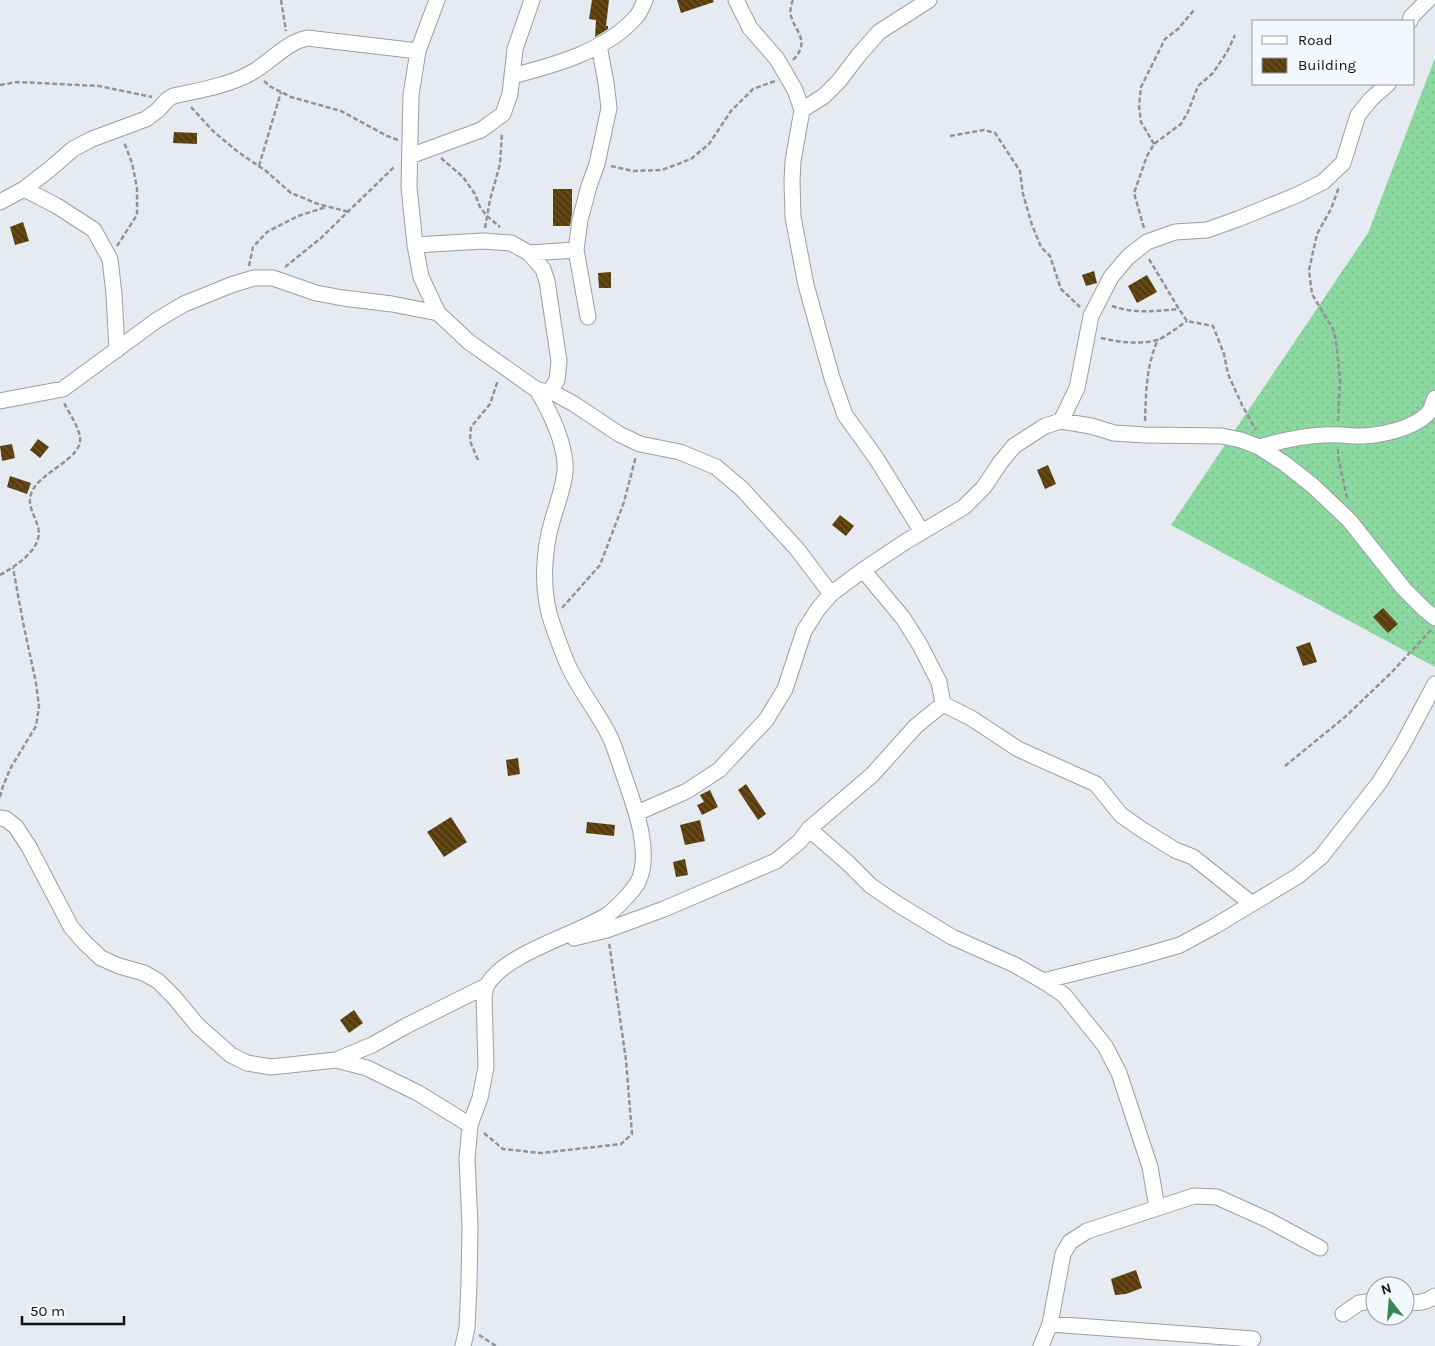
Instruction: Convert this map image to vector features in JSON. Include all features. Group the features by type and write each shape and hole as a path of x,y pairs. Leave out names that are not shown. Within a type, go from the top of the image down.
{"street":[{"path":"436,0 418,51 411,96 409,188 415,245 421,278 438,313 469,342 501,364 543,391 554,393 574,404 619,434 640,444 680,452 716,467 742,489 798,549 831,594"},
{"path":"411,150 430,149 480,130 503,114 510,94 515,49 532,0"},
{"path":"512,76 554,65 614,37 638,16 645,0"},
{"path":"736,0 750,28 777,59 795,90 802,110 793,168 793,217 806,285 832,378 845,415 876,458 922,532"},
{"path":"1410,20 1428,0"},
{"path":"802,110 824,96 840,81 879,32 924,1"},
{"path":"0,202 50,170 73,149 92,139 146,119 173,97 225,85 252,72 288,45 298,40 307,38 418,51"},
{"path":"588,317 576,250 580,220 589,186 598,164 609,108 599,45"},
{"path":"1061,421 1077,388 1091,316 1111,277 1128,257 1144,244 1175,232 1207,230 1297,195 1323,182 1343,163 1358,115 1387,85"},
{"path":"24,188 57,206 94,230 110,259 117,350"},
{"path":"415,245 483,241 511,243 529,253 543,268 547,282 558,361 557,380 543,391"},
{"path":"529,253 576,250"},
{"path":"0,401 64,389 157,320 184,304 254,278 273,278 316,293 438,313"},
{"path":"0,818 6,819 16,827 29,847 71,927 101,958 144,973 158,981 198,1026 231,1055 247,1063 271,1067 336,1060 372,1044 486,986 495,975 512,962 608,915 622,902 638,882 643,865 642,835 637,813 610,737 568,666 551,620 545,590 546,553 566,465 561,442 543,400 543,391"},
{"path":"1263,446 1312,436 1381,434 1419,421 1430,411 1435,398"},
{"path":"637,813 687,791 719,770 766,720 785,689 804,632 818,609 831,594 905,542 964,508 984,487 1014,446 1045,426 1061,421 1091,426 1114,433 1222,436 1263,446 1305,479 1349,520 1404,589 1435,618"},
{"path":"863,570 903,618 920,646 939,682 943,704"},
{"path":"1043,981 1180,945 1298,876 1321,857 1378,783 1402,746 1435,684"},
{"path":"543,946 607,930 664,909 776,861 800,842 809,829 872,775 916,726 943,704"},
{"path":"943,704 970,718 1018,748 1096,784 1121,815 1175,850 1193,857 1252,904"},
{"path":"809,829 871,886 899,905 952,937 1015,965 1064,995 1105,1046 1119,1073 1150,1167 1157,1208"},
{"path":"463,1346 467,1328 470,1226 467,1159 471,1124 480,1098 486,1067 484,996 486,986"},
{"path":"336,1060 367,1068 399,1083 471,1124"},
{"path":"1041,1346 1050,1324 1063,1254 1070,1242 1087,1231 1194,1196 1217,1197 1268,1220 1320,1248"},
{"path":"1415,1303 1425,1302 1435,1296"},
{"path":"1343,1314 1359,1303 1365,1302"},
{"path":"1050,1324 1253,1339"}],"path":[{"path":"281,0 288,45"},
{"path":"598,164 632,171 662,170 691,159 709,144 731,111 753,89 766,85 785,73 796,56 802,44 801,37 793,24 790,12 793,0"},
{"path":"1154,144 1141,122 1139,106 1141,87 1165,39 1178,29 1194,10"},
{"path":"1235,35 1227,52 1213,73 1198,86 1181,124 1154,144 1147,156 1134,193 1144,244 1179,310 1188,321 1213,326 1224,354 1228,374 1263,446"},
{"path":"252,72 271,87 291,97 341,111 411,150 321,238 273,278"},
{"path":"0,85 17,82 99,86 173,97 238,152 259,166 291,193 318,204 349,212"},
{"path":"259,166 281,92"},
{"path":"483,241 490,200 500,164 503,114"},
{"path":"110,259 137,215 137,188 132,162 124,144 121,128"},
{"path":"950,136 984,130 995,133 1020,171 1023,194 1032,225 1041,247 1050,256 1061,289 1091,316"},
{"path":"430,149 463,177 475,194 480,207 507,234 511,243"},
{"path":"1343,163 1341,180 1331,209 1317,234 1309,270 1312,294 1334,332 1337,348 1340,379 1338,456 1348,500"},
{"path":"247,280 253,247 267,232 298,216 328,207"},
{"path":"1098,302 1120,309 1145,312 1179,310"},
{"path":"1087,335 1117,341 1141,342 1158,340 1188,321"},
{"path":"1145,435 1148,369 1158,340"},
{"path":"478,460 470,441 471,427 490,404 498,383 501,364"},
{"path":"0,575 13,568 30,552 38,540 38,528 30,509 31,493 42,478 65,462 77,449 81,440 63,400 64,389"},
{"path":"551,620 600,565 624,502 640,444"},
{"path":"0,797 10,769 36,726 39,706 13,568"},
{"path":"1286,766 1345,717 1391,673 1435,625"},
{"path":"471,1124 503,1149 533,1153 621,1144 632,1134 626,1060 607,930"},
{"path":"467,1328 496,1346"}],"green space":[{"path":"1435,58 1435,667 1171,525 1368,233"}],"building":[{"path":"592,0 609,0 606,26 608,26 608,29 595,37 596,20 589,19"},
{"path":"677,0 713,0 714,2 681,13"},
{"path":"174,132 197,133 197,144 173,143"},
{"path":"553,189 572,189 570,226 553,226"},
{"path":"23,222 29,241 15,245 10,227"},
{"path":"1094,271 1097,283 1086,286 1082,275"},
{"path":"611,272 611,288 599,288 598,273"},
{"path":"1147,275 1157,292 1137,303 1128,286"},
{"path":"38,439 49,447 40,458 30,450"},
{"path":"12,444 15,458 2,461 0,446"},
{"path":"1048,465 1056,484 1045,489 1037,470"},
{"path":"10,476 31,483 27,494 7,487"},
{"path":"840,515 854,526 846,536 832,525"},
{"path":"1383,608 1398,624 1388,633 1373,617"},
{"path":"1310,642 1317,662 1303,666 1296,647"},
{"path":"518,758 520,774 508,776 506,760"},
{"path":"746,784 766,814 758,820 738,790"},
{"path":"710,790 718,807 702,815 697,805 704,802 700,795"},
{"path":"451,817 467,842 444,857 427,832"},
{"path":"700,820 705,841 685,845 680,825"},
{"path":"587,822 615,825 614,836 586,833"},
{"path":"685,859 688,875 676,877 673,862"},
{"path":"354,1010 363,1023 349,1033 340,1020"},
{"path":"1136,1270 1142,1288 1126,1294 1115,1295 1111,1279"}]}
